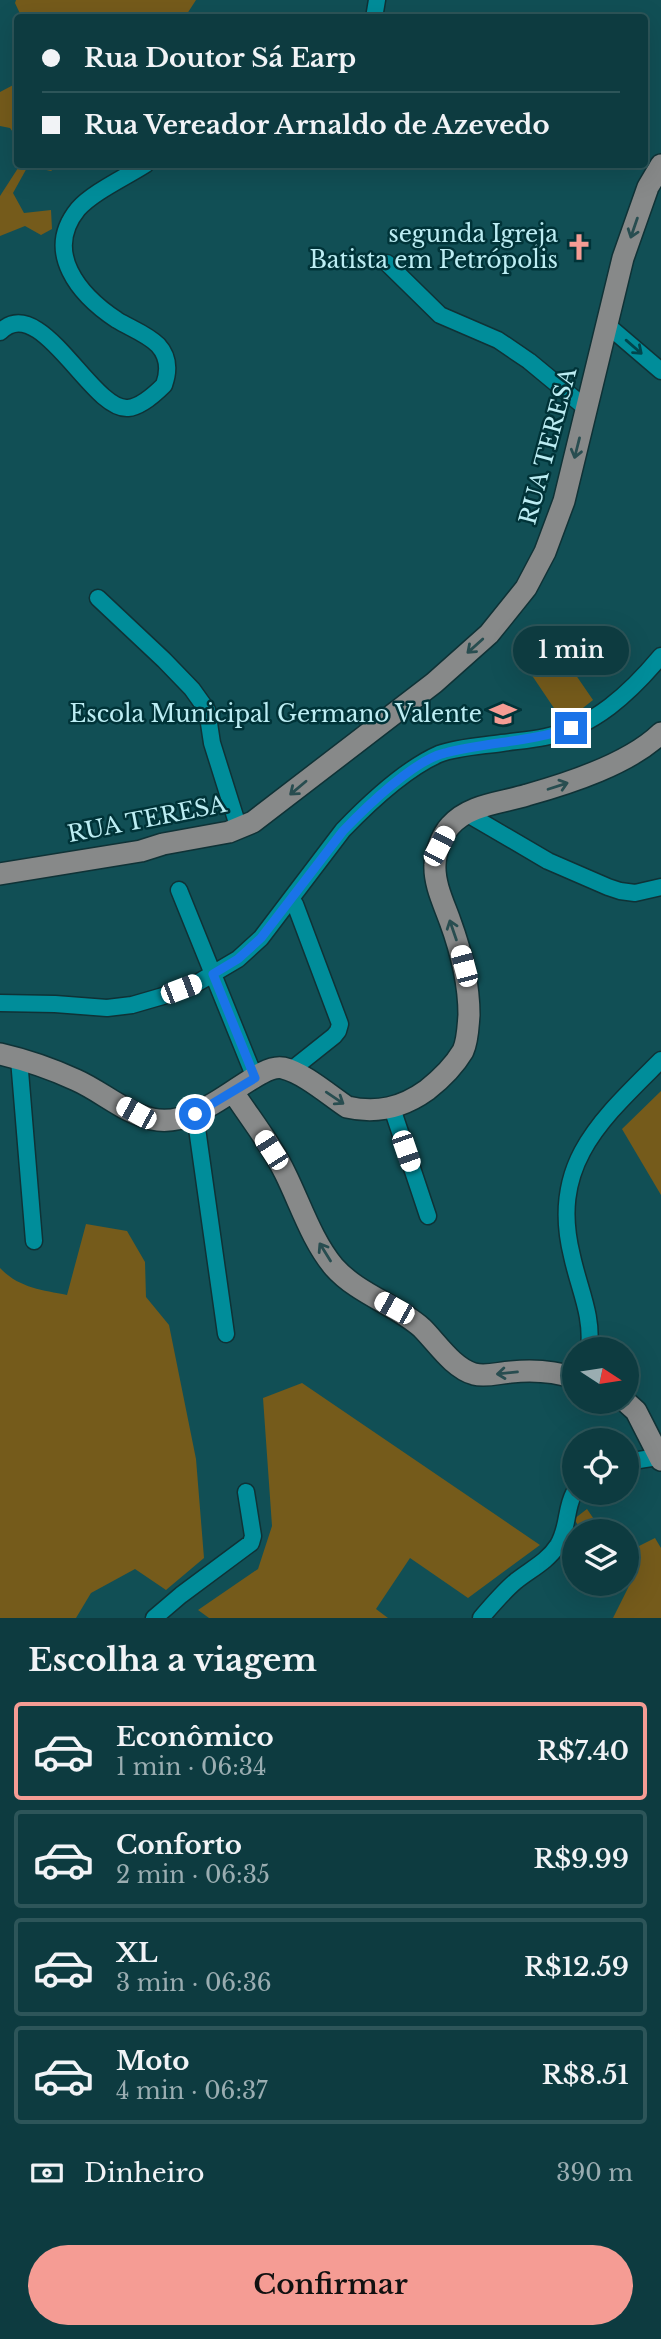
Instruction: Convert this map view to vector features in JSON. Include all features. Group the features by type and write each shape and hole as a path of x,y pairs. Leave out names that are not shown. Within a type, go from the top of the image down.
{"main road":[{"name":"RUA TERESA","path":"0,874 141,851 239,829 284,800 434,683 489,634 526,588 545,552 564,500 623,258 648,187 661,166"},
{"path":"9,1056 76,1080 136,1113 153,1119 172,1119 195,1114 233,1092 252,1071 277,1068 290,1071 347,1107 369,1111 392,1108 417,1097 456,1061 464,1048 468,1030 469,1000 464,966 439,889 435,866 439,846 450,826 467,813 486,805 562,785 611,766 661,733"},
{"path":"233,1092 283,1169 315,1237 334,1268 362,1290 420,1327 464,1370 487,1375 513,1371 547,1371 562,1375"},
{"path":"638,1414 659,1458"}],"street":[{"path":"0,332 7,326 16,324 25,325 40,333 104,397 119,407 137,405 164,385 168,366 159,346 92,301 72,275 64,255 70,222 80,207 140,168"},
{"path":"387,263 440,315 498,340 529,361 587,409"},
{"path":"606,324 661,371"},
{"path":"98,598 192,689 207,710 212,743 239,829"},
{"path":"0,1003 107,1008 163,996 199,982 238,959 261,938 357,815 409,772 442,753 547,737 583,723 613,705 661,656"},
{"path":"467,813 548,861 608,887 635,893 661,887"},
{"path":"179,890 252,1071"},
{"path":"290,1071 328,1041 338,1031 340,1024 295,904"},
{"path":"9,1056 34,1241"},
{"path":"590,1337 591,1324 572,1256 565,1217 567,1193 575,1163 592,1133 661,1060"},
{"path":"392,1108 428,1216"},
{"path":"195,1114 226,1334"},
{"path":"639,1460 659,1458"},
{"path":"154,1618 251,1543 253,1536 246,1492"},
{"path":"481,1618 505,1591 546,1560 556,1548 567,1529 570,1505"}],"shaded area":[{"path":"16,0 196,0 187,14 20,14"},
{"path":"14,85 14,134 10,128 0,126 0,92"},
{"path":"18,168 27,168 13,193 24,213 51,210 52,229 41,235 25,226 0,236 0,196"},
{"path":"558,649 593,700 564,723 529,671"},
{"path":"661,1091 661,1195 622,1129"},
{"path":"86,1224 127,1231 145,1262 146,1297 169,1325 196,1459 204,1558 166,1590 135,1569 91,1593 76,1618 0,1618 0,1268 23,1284 67,1295"},
{"path":"302,1383 540,1545 468,1598 410,1558 376,1609 388,1618 209,1618 198,1610 258,1569 272,1526 263,1398"},
{"path":"587,1509 594,1519 574,1519"},
{"path":"655,1538 661,1548 661,1618 613,1618 624,1596 639,1596 639,1546"}],"place":[{"name":"segunda Igreja Batista em Petrópolis","path":"579,247"},
{"name":"Escola Municipal Germano Valente","path":"503,714"}],"route":[{"path":"195,1114 255,1078 213,974 238,959 261,938 357,815 409,772 442,753 547,737 571,728"}]}
